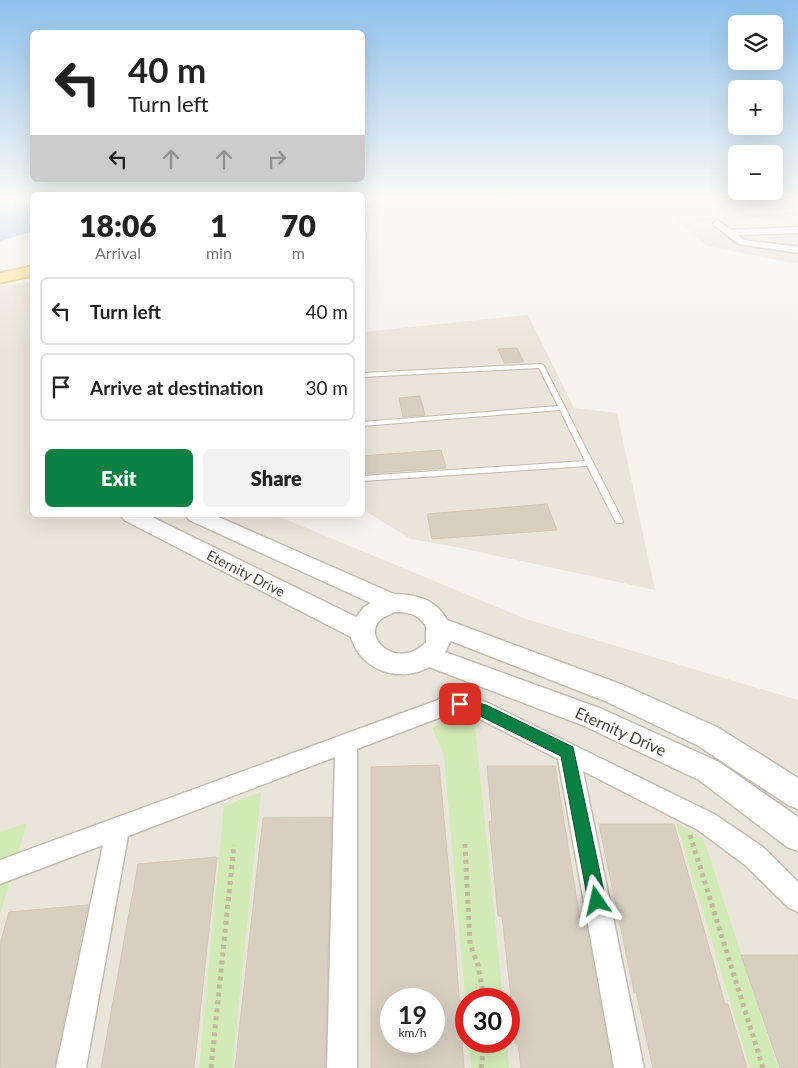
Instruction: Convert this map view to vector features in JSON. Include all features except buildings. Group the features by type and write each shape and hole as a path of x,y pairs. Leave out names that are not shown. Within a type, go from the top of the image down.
{"main road":[{"path":"0,272 30,264"},
{"path":"0,278 30,271"}],"street":[{"name":"Eternity Drive","path":"135,517 362,630"},
{"name":"Eternity Drive","path":"200,517 392,603 416,605 426,610 435,618 440,628 614,693 707,736 798,795"},
{"path":"392,603 371,613 365,621 362,630 363,641 368,650 376,657 388,663 416,662 436,648 440,638 440,628"},
{"name":"Eternity Drive","path":"427,656 592,717 710,771 798,836"},
{"path":"0,872 346,742 438,709 460,704 481,709 682,808 706,822 754,856 798,900"},
{"path":"342,1068 346,742"},
{"path":"568,752 629,1068"},
{"path":"71,1068 118,828"}],"lane":[{"path":"365,375 541,366 619,521"},
{"path":"365,424 562,408"},
{"path":"365,479 590,464"}],"path":[{"path":"682,808 763,1068"},
{"path":"465,844 470,944 478,965 482,988"},
{"path":"211,1068 234,845"},
{"path":"481,1068 483,1053"}],"shaded area":[{"path":"731,251 798,251 798,264"},
{"path":"30,281 30,517 280,517 526,619 798,700 798,1068 0,1068 0,287"},
{"path":"528,315 574,408 617,413 655,590 411,539 365,511 365,332"}],"green space":[{"path":"452,720 468,722 475,726 502,988 464,988 444,755 432,727"},
{"path":"261,792 232,1068 199,1068 224,806"},
{"path":"676,822 704,840 778,1068 750,1068"},
{"path":"27,823 0,914 0,832"},
{"path":"470,1053 508,1053 509,1068 471,1068"}],"route":[{"path":"460,704 471,705 481,709 568,752 597,901"}]}
